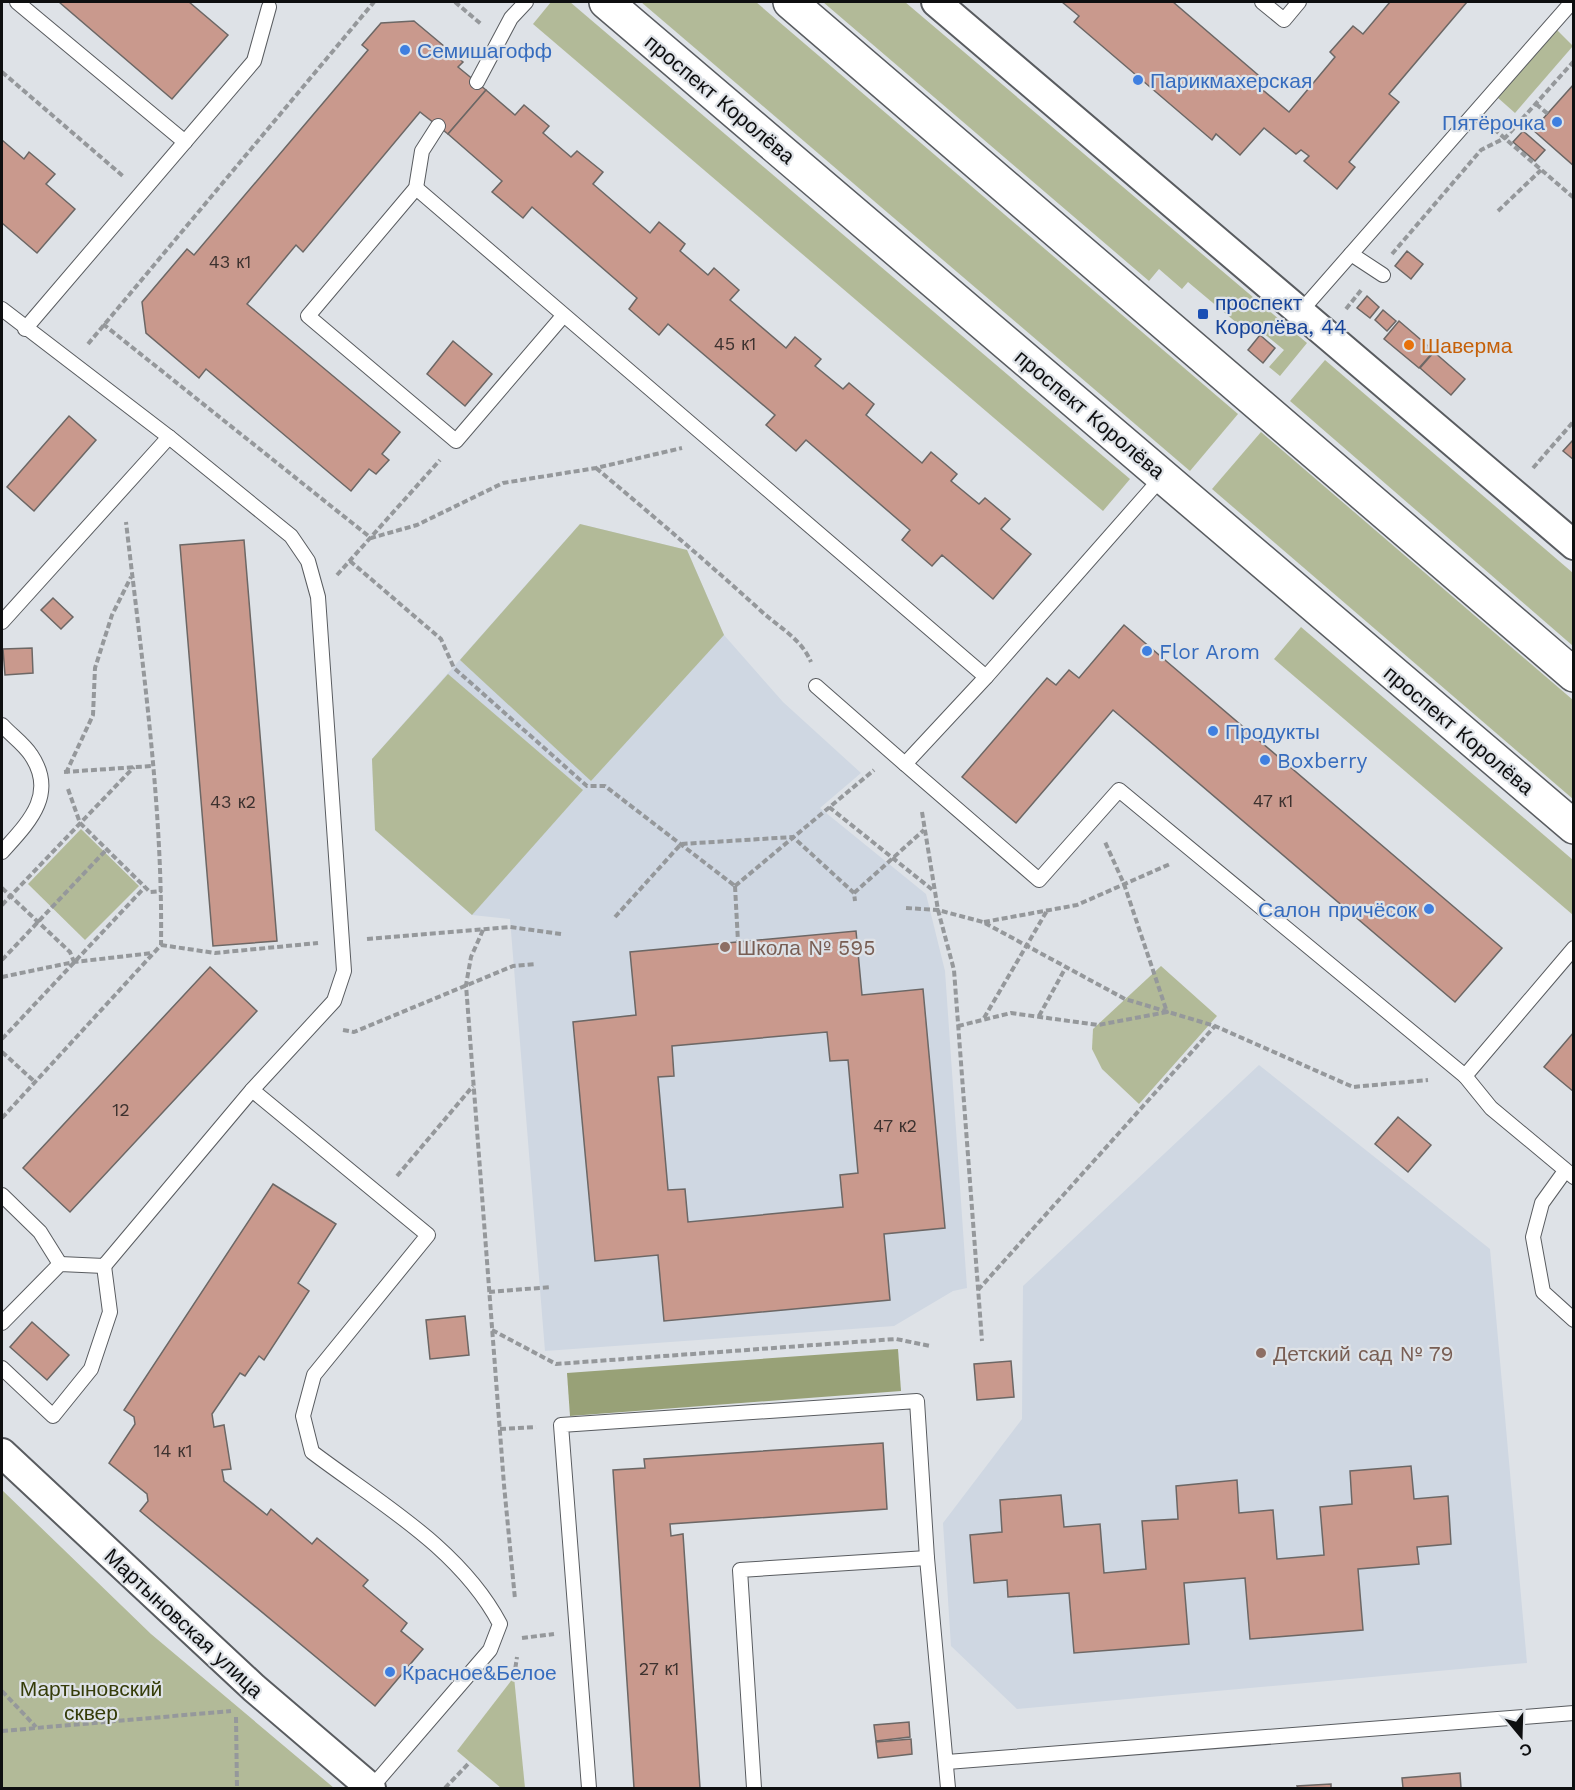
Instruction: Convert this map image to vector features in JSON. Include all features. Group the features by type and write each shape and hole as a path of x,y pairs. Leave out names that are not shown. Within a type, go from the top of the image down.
{"street":[{"name":"проспект Королёва","path":"606,2 1574,827"},
{"path":"790,2 1574,675"},
{"path":"936,2 1574,545"},
{"name":"Мартыновская улица","path":"2,1453 254,1688 371,1788"}],"lane":[{"path":"17,2 185,142"},
{"path":"477,82 511,18 526,2"},
{"path":"1262,2 1284,20 1299,2"},
{"path":"1301,311 1572,2"},
{"path":"25,329 254,61 268,3"},
{"path":"438,126 422,150 416,188 308,316 456,441 563,316"},
{"path":"416,188 986,677"},
{"path":"1351,254 1380,274"},
{"path":"2,309 25,329 169,437 291,536 308,561 318,597 344,971 334,1001 310,1024 252,1089 104,1266 110,1312 91,1369 53,1416 2,1368"},
{"path":"2,622 122,492 169,437"},
{"path":"905,764 986,677 1163,476"},
{"path":"816,686 1039,880 1119,790 1465,1076 1491,1108 1569,1174 1542,1203 1533,1237 1543,1292 1574,1320"},
{"path":"2,725 31,756 39,775 41,798 32,820 2,852"},
{"path":"1465,1076 1574,948"},
{"path":"252,1089 428,1235 314,1375 303,1416 312,1452 446,1553 487,1600 500,1624 490,1650 371,1788"},
{"path":"2,1195 40,1232 60,1264"},
{"path":"2,1323 60,1264 104,1266"},
{"path":"589,1788 561,1425 917,1401 927,1558 948,1788"},
{"path":"754,1788 740,1570 927,1558"},
{"path":"947,1762 1574,1713"}],"path":[{"path":"72,364 103,324 374,2"},
{"path":"455,2 500,40"},
{"path":"1345,310 1380,274 1481,150 1505,138 1574,61"},
{"path":"2,72 142,192"},
{"path":"1536,104 1548,114"},
{"path":"1475,113 1574,198"},
{"path":"1498,212 1541,170"},
{"path":"103,324 370,538"},
{"path":"1533,468 1574,421"},
{"path":"318,597 456,441"},
{"path":"370,538 417,525 503,483 596,468 710,441"},
{"path":"596,468 687,544 767,616 796,638 810,659 816,686"},
{"path":"2,1118 162,945 162,891 152,766 122,492"},
{"path":"350,561 441,639 454,668 587,786 605,786 735,886 738,942"},
{"path":"132,575 112,615 95,668 93,715 66,772 69,793 81,823 150,892 162,891"},
{"path":"735,886 893,754"},
{"path":"39,775 152,766"},
{"path":"2,905 134,767"},
{"path":"917,775 938,910 954,970 982,1341"},
{"path":"829,807 935,892"},
{"path":"1088,825 1106,843 1124,884 1167,1012"},
{"path":"854,893 925,830"},
{"path":"615,917 681,844 793,837 854,893 855,901"},
{"path":"2,960 107,849"},
{"path":"983,922 1077,905 1196,853"},
{"path":"984,1018 1048,910 1039,880"},
{"path":"2,1039 145,887"},
{"path":"2,888 70,952 74,962"},
{"path":"906,908 938,910 983,922 1125,999 1215,1026 1353,1087 1465,1076"},
{"path":"162,945 215,953 510,927 561,934"},
{"path":"483,930 471,957 466,985 515,1603"},
{"path":"2,977 74,962 154,953"},
{"path":"310,1024 354,1032 513,966 536,964"},
{"path":"1039,1016 1066,967"},
{"path":"958,1026 1011,1013 1098,1025 1167,1012"},
{"path":"978,1291 1215,1026"},
{"path":"2,1052 34,1082"},
{"path":"380,1196 474,1085"},
{"path":"489,1292 550,1287"},
{"path":"492,1329 556,1364 896,1339 930,1346"},
{"path":"500,1429 561,1425"},
{"path":"514,1677 519,1638 576,1631"},
{"path":"2,1691 37,1728"},
{"path":"2,1731 236,1711 237,1788"},
{"path":"445,1788 470,1762"}],"shaded area":[{"name":"Школа № 595","path":"580,524 687,550 724,635 783,702 861,773 820,808 926,894 945,971 967,1288 953,1291 894,1326 545,1351 510,919 472,915 375,830 372,759"},
{"name":"Детский сад № 79","path":"1259,1065 1490,1249 1527,1663 1017,1709 951,1646 943,1523 1022,1419 1023,1286"}],"green space":[{"path":"551,2 570,2 1130,479 1103,511 533,24"},
{"path":"641,2 756,2 1238,414 1190,471"},
{"path":"823,2 905,2 1307,343 1280,376 1269,367 1284,350 1256,327 1250,334 1188,282 1182,289 1159,269 1149,281"},
{"path":"1556,29 1573,46 1515,113 1497,97"},
{"path":"1325,360 1573,573 1573,646 1290,401"},
{"path":"1261,432 1573,700 1573,799 1212,489"},
{"path":"580,524 687,550 724,635 591,781 460,660"},
{"path":"1301,627 1573,860 1573,915 1274,659"},
{"path":"448,674 583,790 472,915 375,830 372,759"},
{"path":"81,829 139,886 85,940 28,884"},
{"path":"1161,966 1217,1016 1139,1104 1102,1069 1092,1049 1093,1029"},
{"path":"898,1349 901,1391 570,1416 567,1373"},
{"name":"Мартыновский сквер","path":"2,1490 151,1634 334,1788 2,1788"},
{"path":"514,1677 525,1788 501,1788 457,1751"}],"building":[{"path":"59,2 189,2 228,35 172,99"},
{"path":"1062,2 1173,2 1264,80 1258,86 1289,112 1335,57 1330,52 1353,26 1363,34 1390,2 1467,2 1389,94 1399,102 1349,162 1355,167 1337,189 1304,161 1309,156 1301,150 1296,154 1264,128 1240,155 1216,134 1212,140 1074,22 1079,16"},
{"path":"414,21 463,62 458,67 486,90 448,134 420,112 303,252 296,245 247,304 400,432 382,454 389,460 376,474 369,469 351,491 206,369 199,378 146,333 142,302 187,249 194,255 368,50 362,45 381,23"},
{"name":"Пятёрочка","path":"1574,84 1574,166 1533,130"},
{"path":"486,90 515,115 524,105 549,126 543,133 571,157 577,151 603,172 593,184 650,233 659,222 685,244 680,251 708,275 714,268 739,290 730,300 786,348 795,337 821,359 815,366 843,389 849,383 874,404 866,415 922,463 931,452 957,474 951,481 979,504 985,498 1010,519 1001,529 1031,554 993,599 942,555 932,566 902,540 910,530 806,440 796,451 766,425 775,415 668,324 659,335 629,309 637,298 532,207 523,218 492,192 502,181 448,134"},
{"path":"1523,131 1545,150 1535,161 1513,142"},
{"path":"2,140 24,159 29,152 55,174 46,184 75,209 37,253 2,223"},
{"path":"1407,251 1423,264 1411,279 1395,266"},
{"path":"1367,296 1379,307 1370,318 1357,308"},
{"path":"1383,310 1396,321 1387,331 1375,320"},
{"name":"Шаверма","path":"1399,321 1434,351 1419,368 1384,339"},
{"path":"1260,335 1275,348 1263,363 1248,350"},
{"path":"453,341 492,374 465,406 427,374"},
{"path":"1434,352 1465,379 1451,395 1420,368"},
{"path":"69,416 96,440 34,511 7,487"},
{"path":"1574,439 1574,460 1563,451"},
{"path":"244,540 277,941 213,946 180,545"},
{"path":"53,598 73,617 61,629 41,610"},
{"path":"1124,625 1502,948 1455,1002 1113,710 1016,823 962,777 1047,678 1056,685 1069,670 1079,678"},
{"path":"32,648 33,673 5,675 3,649"},
{"path":"856,931 862,995 923,989 945,1228 884,1234 890,1300 664,1321 658,1255 595,1261 573,1022 636,1015 630,952","holes":["827,1032 830,1061 848,1060 858,1173 840,1175 843,1207 688,1222 685,1189 668,1190 658,1077 674,1076 672,1046"]},
{"path":"210,967 257,1011 70,1212 23,1168"},
{"path":"1574,1032 1574,1092 1544,1067"},
{"path":"1398,1117 1431,1145 1408,1172 1375,1144"},
{"path":"273,1184 336,1224 298,1283 309,1291 264,1360 259,1356 245,1376 240,1373 212,1414 214,1427 224,1425 231,1469 222,1470 224,1481 267,1515 271,1509 312,1544 317,1538 368,1580 363,1586 407,1623 401,1631 423,1649 375,1706 140,1511 148,1501 147,1494 109,1463 135,1424 134,1417 124,1410"},
{"path":"465,1316 469,1355 430,1359 426,1320"},
{"path":"32,1322 69,1355 47,1380 10,1347"},
{"path":"1011,1361 1014,1397 977,1400 974,1364"},
{"path":"883,1443 887,1509 670,1524 671,1536 683,1534 700,1788 634,1788 613,1470 645,1468 644,1459"},
{"path":"1411,1466 1414,1499 1448,1496 1451,1544 1417,1547 1419,1564 1358,1569 1363,1630 1250,1639 1245,1578 1184,1583 1189,1644 1074,1653 1069,1593 1008,1597 1007,1580 974,1583 970,1535 1002,1532 1000,1500 1061,1495 1064,1527 1100,1524 1104,1573 1146,1569 1142,1521 1178,1519 1176,1486 1237,1480 1239,1513 1273,1510 1277,1559 1324,1555 1320,1507 1352,1504 1350,1471"},
{"path":"909,1722 910,1737 876,1741 874,1725"},
{"path":"911,1739 912,1754 878,1758 876,1742"},
{"path":"1460,1773 1461,1788 1403,1788 1402,1778"},
{"path":"1331,1784 1331,1788 1298,1788 1297,1786"}],"place":[{"name":"Семишагофф","path":"405,50"},
{"name":"Парикмахерская","path":"1138,80"},
{"name":"Пятёрочка","path":"1557,122"},
{"name":"проспект Королёва, 44","path":"1203,314"},
{"name":"Шаверма","path":"1409,345"},
{"name":"Flor Arom","path":"1147,651"},
{"name":"Продукты","path":"1213,731"},
{"name":"Boxberry","path":"1265,760"},
{"name":"Салон причёсок","path":"1429,909"},
{"name":"Школа № 595","path":"725,947"},
{"name":"Детский сад № 79","path":"1261,1353"},
{"name":"Красное&Белое","path":"390,1672"}]}
